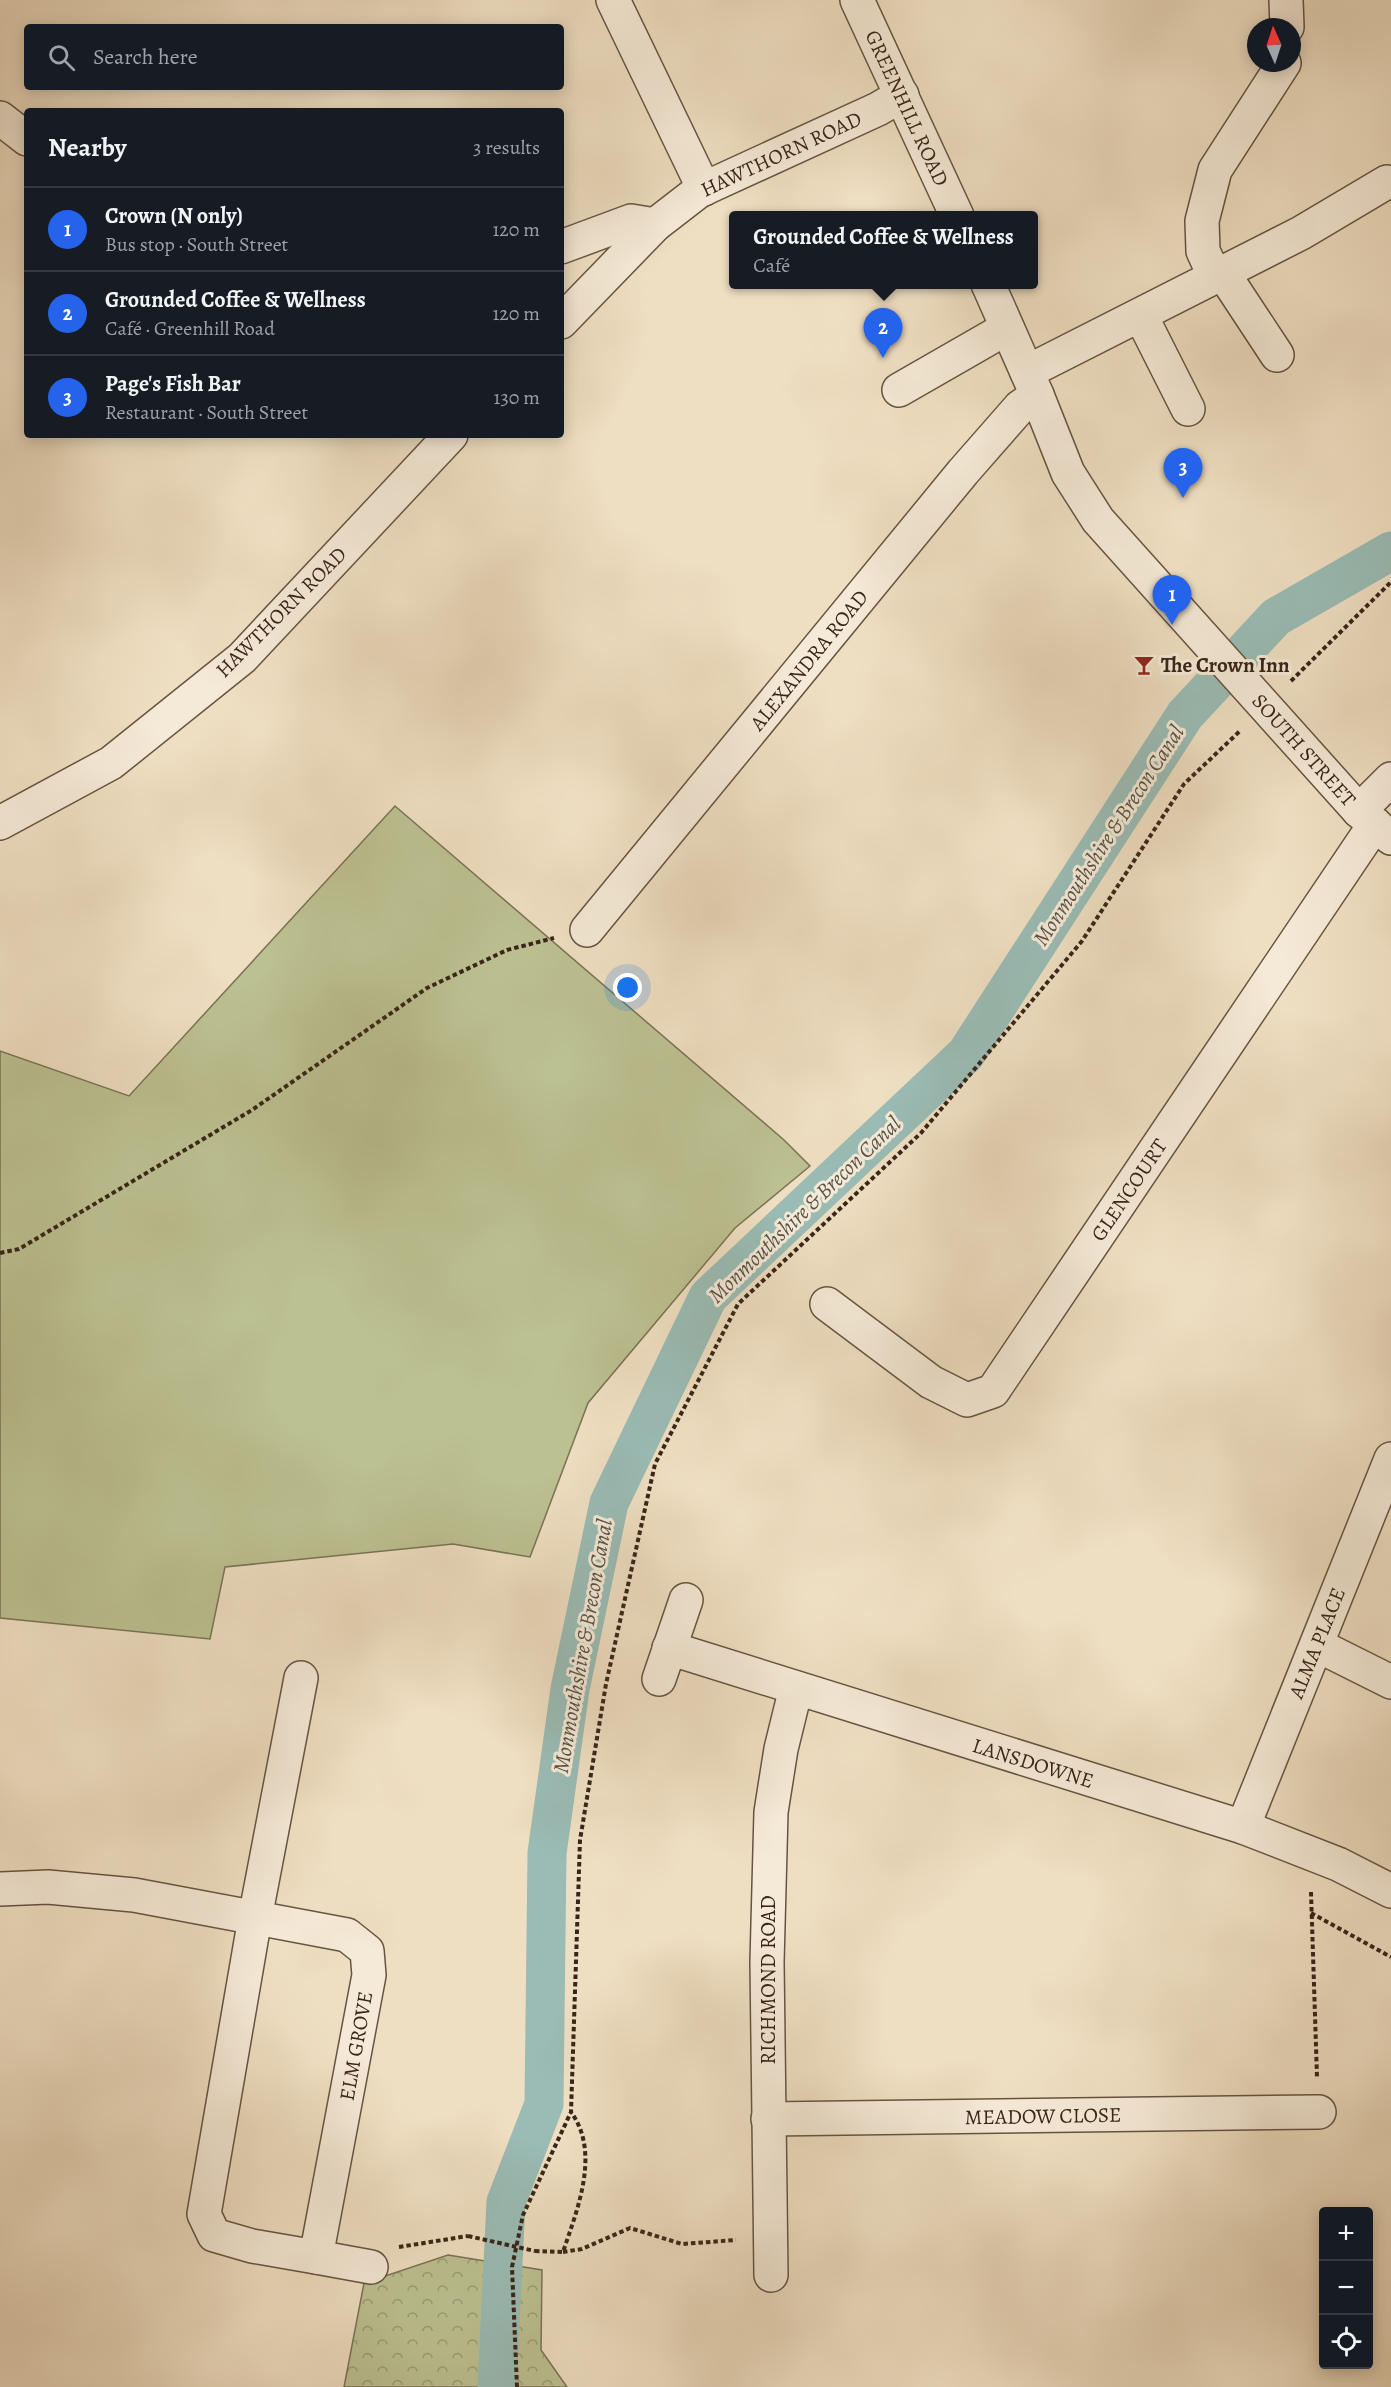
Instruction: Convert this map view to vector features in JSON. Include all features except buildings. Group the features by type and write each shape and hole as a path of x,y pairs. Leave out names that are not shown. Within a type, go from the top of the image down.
{"street":[{"path":"613,0 704,189"},
{"name":"GREENHILL ROAD","path":"857,0 955,211"},
{"path":"1286,0 1287,18"},
{"path":"1277,355 1203,251 1202,221 1215,170 1278,72"},
{"name":"HAWTHORN ROAD","path":"564,319 655,225 704,189 902,95"},
{"path":"0,118 24,137"},
{"name":"ALEXANDRA ROAD","path":"587,930 963,472 1020,407 1032,383 1140,316 1301,233 1387,182"},
{"path":"564,246 631,221 655,225"},
{"path":"990,289 1032,383"},
{"path":"1140,316 1188,409"},
{"path":"899,390 1007,328"},
{"name":"SOUTH STREET","path":"1032,383 1068,473 1098,520 1265,708 1375,825"},
{"name":"HAWTHORN ROAD","path":"0,823 111,763 242,658 448,438"},
{"name":"GLENCOURT","path":"827,1304 931,1382 967,1400 993,1391 1375,825 1391,779"},
{"name":"ALMA PLACE","path":"1243,1827 1391,1459"},
{"path":"659,1679 686,1600"},
{"path":"1317,1645 1391,1682"},
{"name":"LANSDOWNE","path":"669,1648 1243,1827 1309,1852 1391,1891"},
{"path":"301,1678 255,1918 204,2214 214,2235 252,2246 371,2266"},
{"name":"RICHMOND ROAD","path":"771,2275 767,1962 771,1812 781,1749 796,1688"},
{"name":"ELM GROVE","path":"0,1889 48,1887 134,1895 347,1935 367,1952 369,1974 316,2257"},
{"name":"MEADOW CLOSE","path":"768,2120 1319,2112"}],"path":[{"path":"517,2387 513,2267 524,2215 571,2112 580,1840 606,1684 655,1464 738,1304 921,1133 1082,941 1184,784 1265,708 1391,582"},
{"path":"0,1253 19,1249 252,1110 427,988 507,950 587,930"},
{"path":"1309,1852 1319,2112"},
{"path":"1311,1913 1391,1957"},
{"path":"563,2252 584,2192 586,2165 579,2122 571,2112"},
{"path":"371,2266 399,2247 468,2236 535,2251 563,2252 582,2249 630,2228 682,2244 771,2237"}],"green space":[{"path":"395,806 784,1140 810,1166 735,1228 588,1403 530,1557 453,1544 225,1567 210,1639 0,1618 0,1051 129,1096"},
{"path":"448,2255 542,2270 541,2350 567,2387 344,2387 364,2283"}],"waterway":[{"name":"Monmouthshire & Brecon Canal","path":"497,2387 506,2202 544,2104 547,1853 570,1689 609,1503 708,1297 966,1054 1185,715 1276,617 1391,551"}],"place":[{"name":"Grounded Coffee & Wellness","path":"883,358"},
{"name":"Page's Fish Bar","path":"1183,498"},
{"name":"Crown (N only)","path":"1172,625"},
{"name":"The Crown Inn","path":"1144,665"}]}
